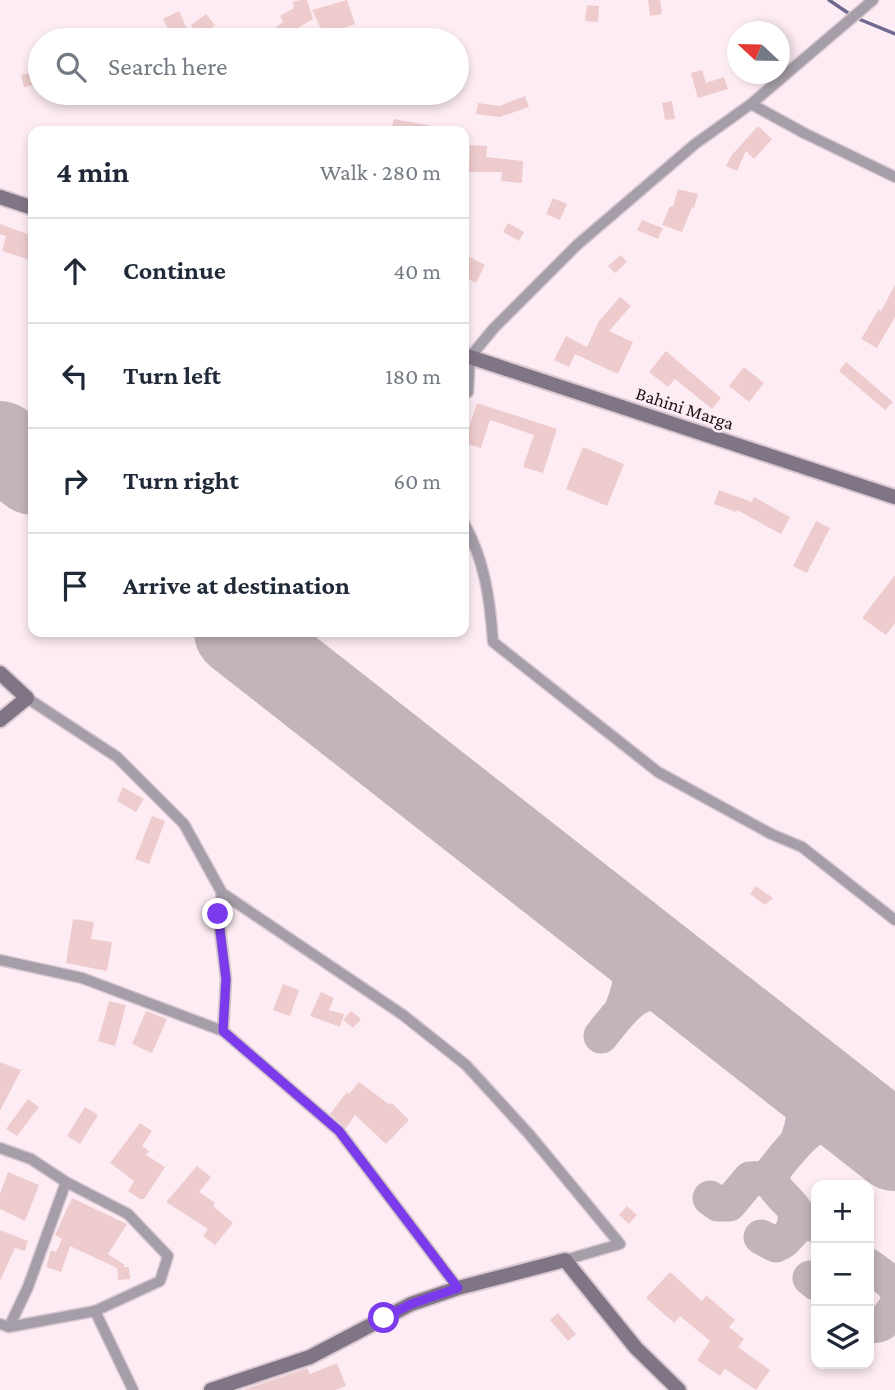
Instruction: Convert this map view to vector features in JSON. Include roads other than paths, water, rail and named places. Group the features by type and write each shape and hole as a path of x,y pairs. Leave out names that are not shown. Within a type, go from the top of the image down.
{"street":[{"path":"469,354 577,244 695,144 751,104 873,0"},
{"path":"751,104 895,177"},
{"path":"0,197 28,206"},
{"name":"Bahini Marga","path":"469,357 895,497"},
{"path":"469,532 476,545 490,598 493,642 658,772 771,834 802,847 895,920"},
{"path":"0,673 27,698 117,757 184,824 222,892 403,1015 466,1065 529,1134 620,1244 458,1288 411,1304 310,1357 211,1390"},
{"path":"0,720 27,698"},
{"path":"222,892 218,914 226,979 223,1031"},
{"path":"0,960 82,978 223,1031 339,1131 458,1288"},
{"path":"0,1148 31,1159 66,1182 128,1214 167,1256 160,1281 95,1311 4,1325"},
{"path":"4,1325 28,1287 66,1182"},
{"path":"565,1260 636,1348 679,1390"},
{"path":"95,1311 133,1390"}],"waterway":[{"path":"829,0 854,17 895,34"}]}
